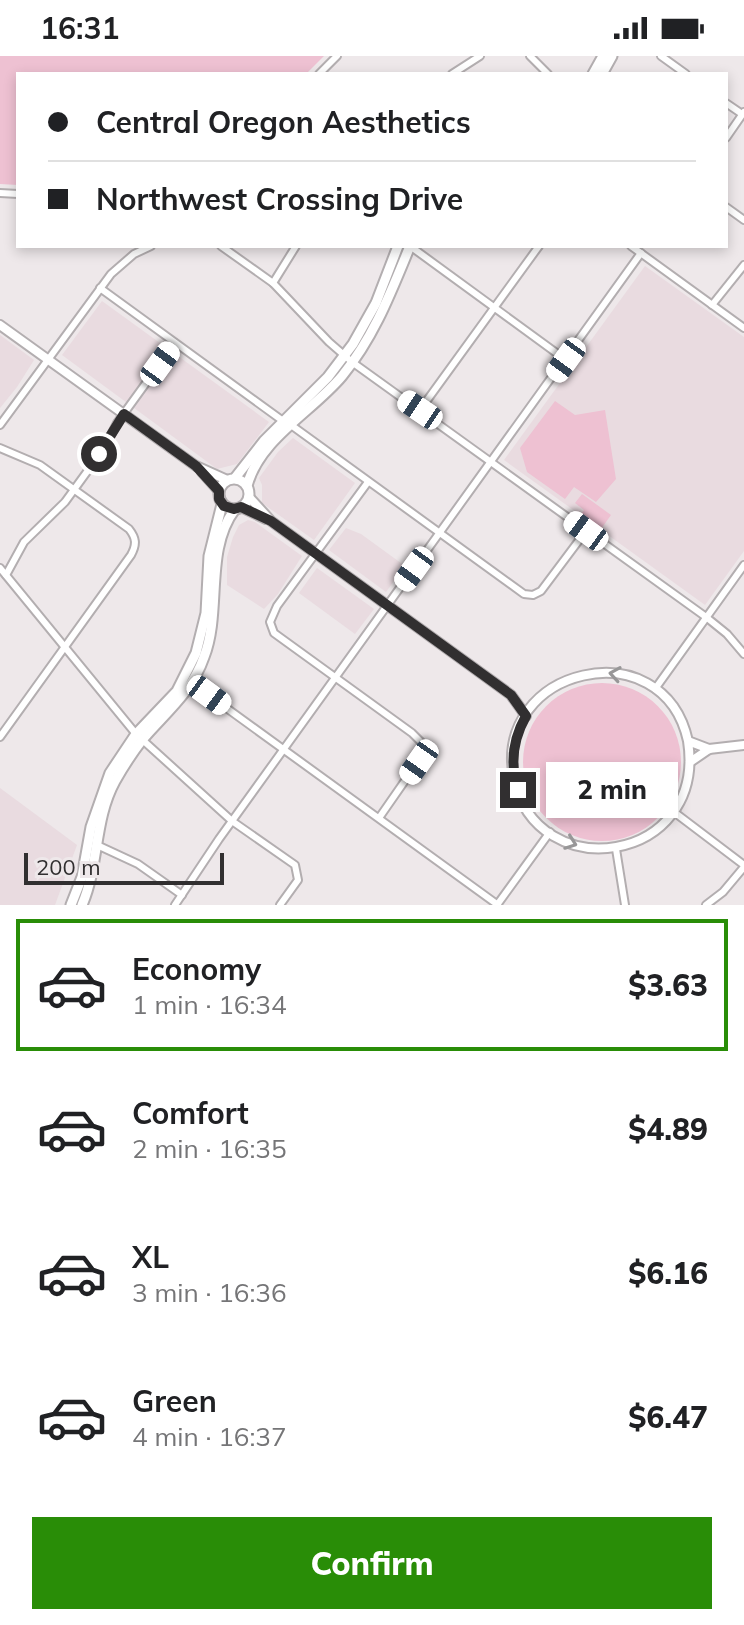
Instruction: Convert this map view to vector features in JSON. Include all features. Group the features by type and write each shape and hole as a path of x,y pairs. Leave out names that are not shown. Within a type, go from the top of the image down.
{"main road":[{"path":"71,905 82,877 91,827 110,773 171,698 196,653 206,613 209,556 222,504 219,491 287,423 331,389 376,303 397,248"},
{"path":"348,359 383,309 409,248"},
{"path":"82,905 111,790 139,737 181,699 204,658 213,627 220,544 227,521 249,497 247,486 257,464 287,423"},
{"path":"231,479 247,486"},
{"path":"222,504 238,508"}],"street":[{"path":"321,72 337,56"},
{"path":"455,72 480,56"},
{"path":"530,56 546,72"},
{"path":"665,57 684,72"},
{"path":"728,135 743,113"},
{"path":"0,425 100,288 122,263 148,248"},
{"path":"224,248 273,283 348,359 706,617 727,634 744,654"},
{"path":"273,283 295,248"},
{"path":"413,248 566,360"},
{"path":"420,410 538,248"},
{"path":"634,248 744,328"},
{"path":"175,905 232,821 641,253"},
{"path":"712,305 744,265"},
{"path":"100,288 519,591 533,595 546,586 586,531"},
{"path":"0,325 196,466 219,491"},
{"path":"6,575 24,542 74,489 175,343"},
{"path":"0,448 40,465 129,529 135,537 131,555 0,737"},
{"path":"196,466 231,479"},
{"path":"368,482 277,606 270,622 274,633 422,743 420,759 379,818"},
{"path":"249,497 271,521 511,695 526,716"},
{"path":"238,508 271,521"},
{"path":"655,689 744,565"},
{"path":"0,568 139,737 232,821 295,865 298,880 280,905"},
{"path":"607,672 627,676 655,689 678,714 688,741 690,762 686,791 674,812 644,838 616,849 585,847 550,832 523,802 514,780 514,749 526,716 537,701 556,686 587,673 607,672"},
{"path":"192,683 498,905 550,832"},
{"path":"511,695 537,701"},
{"path":"688,741 709,749 744,745"},
{"path":"690,762 709,749"},
{"path":"674,812 744,866 723,892 706,905"},
{"path":"97,845 138,864 182,895"},
{"path":"616,849 625,905"}],"shaded area":[{"path":"0,56 324,56 308,72 16,72 16,185 0,184"},
{"path":"645,266 744,337 744,551 705,605 504,460"},
{"path":"102,301 269,422 237,464 217,469 62,355"},
{"path":"0,335 34,360 0,408"},
{"path":"555,401 575,415 605,410 616,479 596,502 574,487 565,499 527,472 520,448"},
{"path":"293,438 355,483 314,540 262,503 259,478"},
{"path":"582,494 611,515 601,529 581,514 584,510 575,503"},
{"path":"248,520 302,556 278,594 264,609 227,585 227,557 233,537 239,525"},
{"path":"346,528 361,534 405,566 386,592 329,550"},
{"path":"317,568 374,609 355,634 299,593"},
{"path":"602,683 632,689 658,706 675,732 681,762 675,792 658,818 632,835 602,841 572,835 546,818 529,792 523,762 529,732 546,706 572,689"},
{"path":"0,788 77,845 55,905 0,905"}],"route":[{"path":"99,454 124,414 196,466 219,491 219,499 224,506 234,509 241,507 271,521 511,695 526,716 514,749 514,780 518,790"}]}
